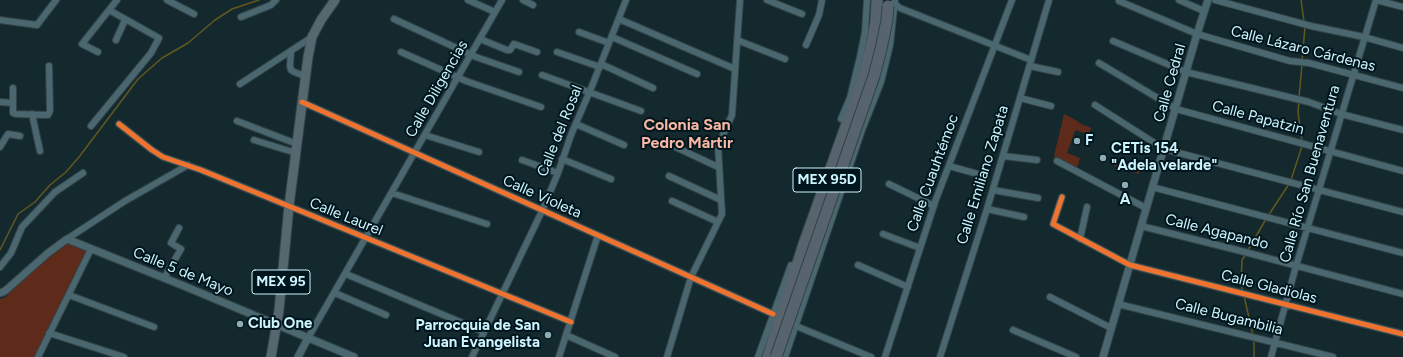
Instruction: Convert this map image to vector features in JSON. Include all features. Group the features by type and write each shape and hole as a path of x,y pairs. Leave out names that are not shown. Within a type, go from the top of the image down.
{"highway":[{"name":"MEX 95D","path":"768,357 804,244 864,76 876,21 877,0"},
{"path":"773,357 870,66 877,38 881,0"},
{"name":"MEX 95D","path":"776,357 826,205 843,162 859,128 891,1"},
{"path":"776,357 874,76 882,49 891,1"},
{"path":"791,265 795,253 804,244"}],"main road":[{"name":"MEX 95","path":"271,357 277,324 289,206 305,76 312,37 335,0"}],"street":[{"path":"0,20 37,25 56,0"},
{"path":"98,52 82,44 117,0"},
{"path":"167,0 194,14"},
{"path":"241,17 271,5 276,0"},
{"path":"468,0 495,12"},
{"name":"Calle Diligencias","path":"298,357 502,0"},
{"path":"522,0 533,5"},
{"name":"Calle del Rosal","path":"472,357 542,211 626,0"},
{"path":"667,357 691,277 722,214 718,167 718,146 732,115 740,0"},
{"path":"767,0 802,14"},
{"path":"806,45 819,15 822,0"},
{"path":"841,119 850,98 860,57 865,32 867,0"},
{"name":"Calle Cuauhtémoc","path":"885,357 934,206 1012,0"},
{"name":"Calle Emiliano Zapata","path":"940,357 993,190 1049,0"},
{"path":"1179,0 1204,11"},
{"name":"Calle Cedral","path":"1103,357 1208,0"},
{"path":"1215,0 1311,26 1364,37 1403,48"},
{"path":"1376,0 1403,7"},
{"name":"Calle Río San Buenaventura","path":"1271,357 1296,266 1376,0"},
{"path":"891,1 900,8 1030,63 1058,72"},
{"name":"Calle Lázaro Cárdenas","path":"1119,1 1197,34 1290,61 1309,62 1403,88"},
{"path":"91,126 151,53 159,38 109,10"},
{"path":"394,19 476,57 519,72"},
{"path":"619,19 735,69"},
{"path":"116,40 125,20"},
{"path":"579,32 611,40 697,74"},
{"path":"240,84 312,37"},
{"path":"480,39 507,50 510,50 514,44 537,52"},
{"path":"737,40 785,59"},
{"path":"1113,41 1186,72 1309,102 1341,114 1403,130"},
{"path":"291,51 291,70 305,76"},
{"path":"401,52 458,78 541,107"},
{"path":"556,52 600,66 653,88"},
{"name":"Calle Papatzin","path":"1099,64 1176,110 1403,171"},
{"path":"13,88 13,113 50,114 49,66"},
{"path":"542,75 642,111"},
{"path":"1020,98 1051,106"},
{"path":"0,102 13,102"},
{"name":"Calle Violeta","path":"302,102 773,314"},
{"path":"1095,104 1164,149 1403,212"},
{"path":"32,114 40,151"},
{"path":"237,121 296,148"},
{"name":"Calle Laurel","path":"119,124 152,150 163,156 201,170 571,322"},
{"path":"576,124 624,145"},
{"path":"785,357 859,128"},
{"path":"0,147 8,134 20,136"},
{"path":"425,135 480,152"},
{"path":"254,140 296,148"},
{"path":"669,144 718,167"},
{"path":"1003,156 1037,160"},
{"path":"562,159 611,179"},
{"path":"522,160 558,173"},
{"path":"1057,161 1146,208"},
{"path":"0,293 5,291 48,253 67,239 125,201 188,165"},
{"path":"949,166 985,176"},
{"path":"0,267 11,253 22,227 55,192 83,172"},
{"path":"669,176 721,200"},
{"path":"889,184 934,206"},
{"path":"1152,187 1403,253"},
{"path":"993,190 1038,198"},
{"path":"392,193 487,224"},
{"name":"Calle Gladiolas","path":"1062,197 1053,224 1130,265 1403,334"},
{"path":"672,201 718,222"},
{"path":"1080,239 1087,207"},
{"path":"987,209 1024,217"},
{"name":"Calle Agapando","path":"1141,226 1403,294"},
{"path":"164,278 181,249 171,243 179,228"},
{"path":"883,234 920,248"},
{"path":"559,357 598,235"},
{"name":"Calle 5 de Mayo","path":"67,239 277,324 354,357"},
{"path":"38,357 91,249"},
{"path":"758,357 791,265"},
{"path":"858,265 908,287"},
{"path":"346,274 484,332"},
{"path":"335,293 386,315"},
{"path":"68,295 154,326"},
{"path":"1050,297 1111,328"},
{"name":"Calle Bugambilia","path":"1118,304 1249,335 1333,357"},
{"path":"796,326 871,357"},
{"path":"1013,330 1076,357"},
{"path":"49,332 124,357"},
{"path":"566,335 615,357"}],"shaded area":[{"path":"1064,114 1091,128 1089,135 1076,130 1075,131 1067,153 1080,158 1077,168 1054,156"},
{"path":"1116,162 1141,170 1139,174 1114,166"},
{"path":"66,243 88,252 35,357 0,357 0,299 6,297 21,280"}],"waterway":[{"path":"0,250 18,214 35,202 50,185 66,172 138,79 162,58 188,43 215,20 232,9 259,0"},
{"path":"1301,0 1304,21"},
{"path":"1302,61 1305,27"},
{"path":"1299,97 1302,65"},
{"path":"1299,101 1298,112 1302,141"},
{"path":"1291,180 1302,146"},
{"path":"1268,216 1289,184"},
{"path":"1248,250 1266,219"},
{"path":"1243,291 1241,284 1242,260 1246,254"},
{"path":"1244,296 1253,335"},
{"path":"1254,339 1254,357"}],"cycle path":[{"path":"302,102 773,314"},
{"path":"119,124 163,157 201,170 571,322"},
{"path":"1062,197 1053,224 1130,265 1403,334"}],"place":[{"name":"F","path":"1077,141"},
{"name":"CETis 154 \"Adela velarde\"","path":"1103,158"},
{"name":"A","path":"1125,185"},
{"name":"Club One","path":"240,324"},
{"name":"Parrocquia de San Juan Evangelista","path":"548,335"}],"district":[{"name":"Colonia San Pedro Mártir","path":"687,134"}]}
